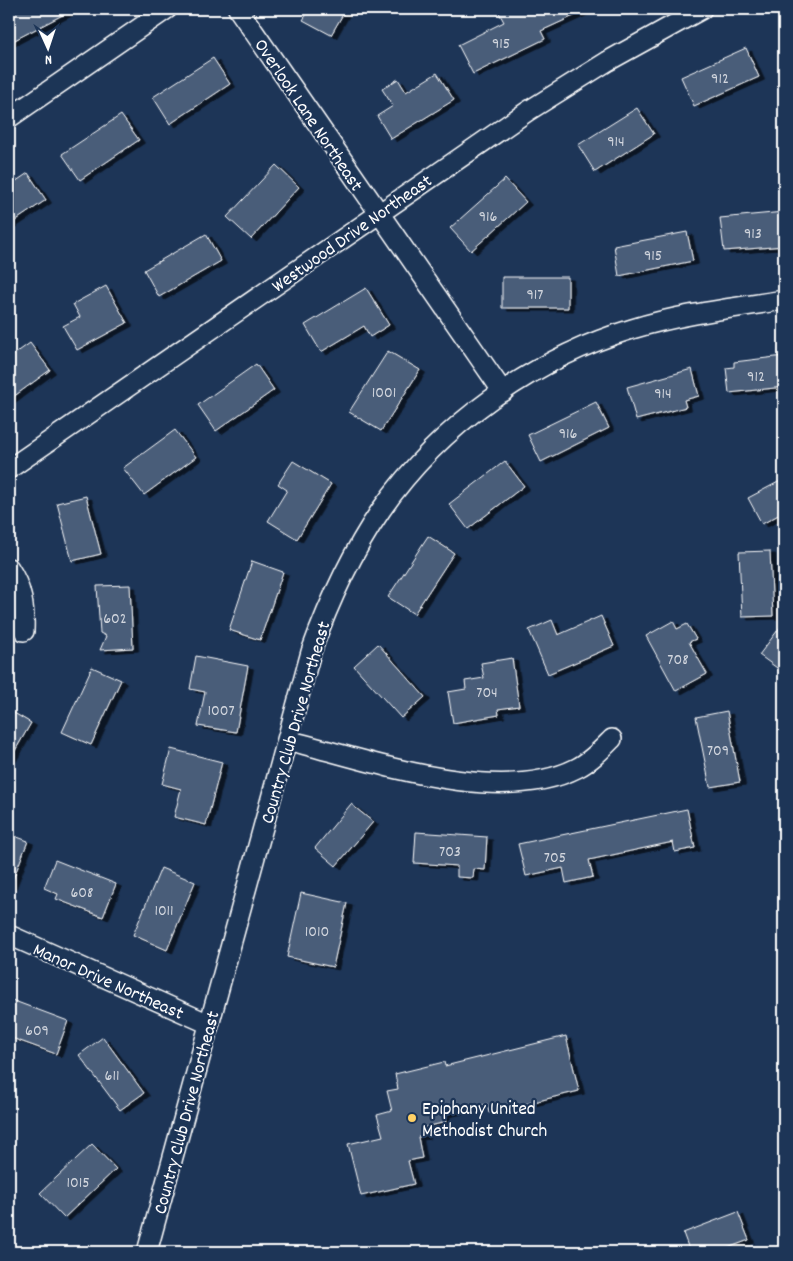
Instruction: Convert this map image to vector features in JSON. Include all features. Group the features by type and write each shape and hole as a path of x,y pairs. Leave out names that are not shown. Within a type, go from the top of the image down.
{"street":[{"path":"9,118 167,9"},
{"name":"Overlook Lane Northeast","path":"238,9 378,214 503,392"},
{"name":"Westwood Drive Northeast","path":"9,468 536,106 608,61 702,9"},
{"name":"Country Club Drive Northeast","path":"147,1252 311,652 328,605 354,554 382,510 409,474 443,440 503,392 538,370 585,346 631,329 677,317 784,300"},
{"path":"9,568 21,591 25,611 24,631"},
{"path":"287,740 445,780 483,784 554,777 578,767 599,753 612,738"},
{"name":"Manor Drive Northeast","path":"9,936 209,1024"}],"building":[{"path":"9,9 74,9 9,43"},
{"path":"310,9 346,9 331,35 303,20"},
{"path":"497,9 589,9 541,31 545,39 473,74 458,45 504,22"},
{"path":"746,48 759,77 694,106 681,77"},
{"path":"213,58 230,84 170,124 153,97"},
{"path":"437,73 454,100 391,139 377,116 393,106 382,89 398,79 406,92"},
{"path":"637,108 654,134 595,172 578,145"},
{"path":"121,115 139,140 80,180 62,154"},
{"path":"276,165 299,187 251,239 227,217"},
{"path":"28,173 46,200 9,225 9,186"},
{"path":"505,179 526,202 471,251 450,228"},
{"path":"784,212 784,246 724,251 720,218"},
{"path":"687,232 693,261 619,276 614,246"},
{"path":"206,234 221,261 159,297 144,270"},
{"path":"502,277 568,277 568,308 502,308"},
{"path":"106,286 127,323 77,350 63,326 80,317 73,304"},
{"path":"366,288 389,325 370,337 364,326 321,352 305,325"},
{"path":"30,343 50,370 9,400 9,358"},
{"path":"388,351 420,370 381,431 349,412"},
{"path":"784,356 784,387 729,393 726,368 734,367 734,362"},
{"path":"256,364 274,390 216,431 198,405"},
{"path":"692,369 699,396 684,400 686,407 636,420 627,387"},
{"path":"596,402 609,428 541,462 528,435"},
{"path":"175,430 196,457 144,495 123,468"},
{"path":"293,461 331,484 297,539 268,521 287,490 278,484"},
{"path":"505,461 524,486 468,529 449,504"},
{"path":"784,479 784,512 762,524 748,498"},
{"path":"86,496 101,554 72,561 57,503"},
{"path":"428,536 454,553 414,614 388,597"},
{"path":"770,551 773,616 742,617 739,552"},
{"path":"252,561 283,572 260,640 229,630"},
{"path":"130,585 133,648 100,650 106,636 100,633 97,586"},
{"path":"601,616 614,646 548,674 529,630 552,620 558,635"},
{"path":"673,621 677,629 687,624 696,639 689,642 707,674 676,691 646,636"},
{"path":"784,622 784,673 759,655"},
{"path":"378,644 425,697 401,718 354,666"},
{"path":"196,656 248,666 236,732 198,726 205,692 190,689"},
{"path":"512,658 519,706 498,709 499,715 453,723 448,692 466,689 465,681 484,678 481,663"},
{"path":"92,667 121,680 91,745 62,732"},
{"path":"9,710 31,723 9,761"},
{"path":"727,711 740,782 710,787 696,717"},
{"path":"171,749 222,762 206,825 174,817 181,789 162,784"},
{"path":"351,804 373,822 336,866 315,848"},
{"path":"687,809 695,848 675,852 673,842 589,860 593,877 566,883 563,868 526,876 518,844"},
{"path":"416,832 487,837 485,870 474,869 473,878 457,877 457,866 414,863"},
{"path":"9,834 28,841 10,887 9,887"},
{"path":"55,860 116,884 103,917 56,899 58,894 44,888"},
{"path":"161,868 195,882 167,950 133,935"},
{"path":"301,893 347,903 333,967 287,957"},
{"path":"9,999 68,1021 56,1054 9,1037"},
{"name":"Epiphany United Methodist Church","path":"566,1036 579,1091 489,1113 487,1104 444,1114 446,1122 422,1128 424,1136 418,1137 422,1158 408,1161 414,1184 361,1196 348,1144 383,1136 377,1115 392,1111 387,1091 398,1089 395,1074 444,1062 445,1066"},
{"path":"103,1037 144,1093 120,1110 79,1055"},
{"path":"92,1144 116,1169 64,1218 40,1193"},
{"path":"738,1212 749,1240 717,1252 690,1252 683,1233"}],"place":[{"name":"Epiphany United Methodist Church","path":"412,1118"}]}
